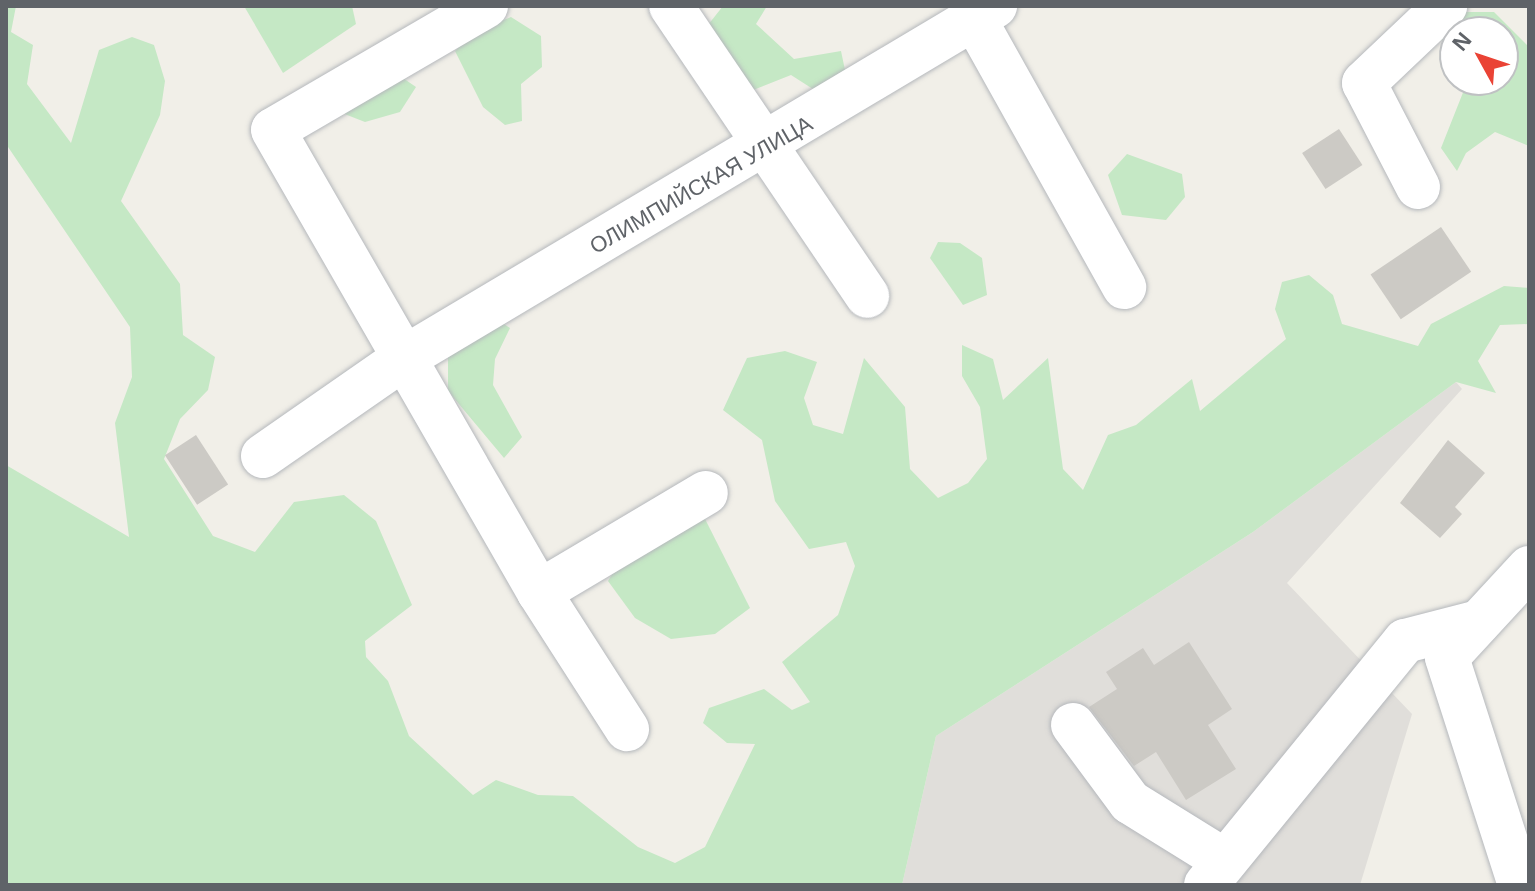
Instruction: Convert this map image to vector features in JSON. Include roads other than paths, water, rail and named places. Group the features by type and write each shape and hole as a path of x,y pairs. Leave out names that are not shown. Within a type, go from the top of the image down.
{"street":[{"path":"486,6 273,130 539,592 627,729"},
{"path":"671,6 867,296"},
{"path":"1418,187 1364,83 1445,6"},
{"path":"985,13 1124,287"},
{"name":"ОЛИМПИЙСКАЯ УЛИЦА","path":"263,456 404,358 766,149 985,13"},
{"path":"539,592 706,493"},
{"path":"1520,885 1447,657 1529,568"},
{"path":"1073,725 1130,802 1216,873 1405,641 1479,622"}]}
